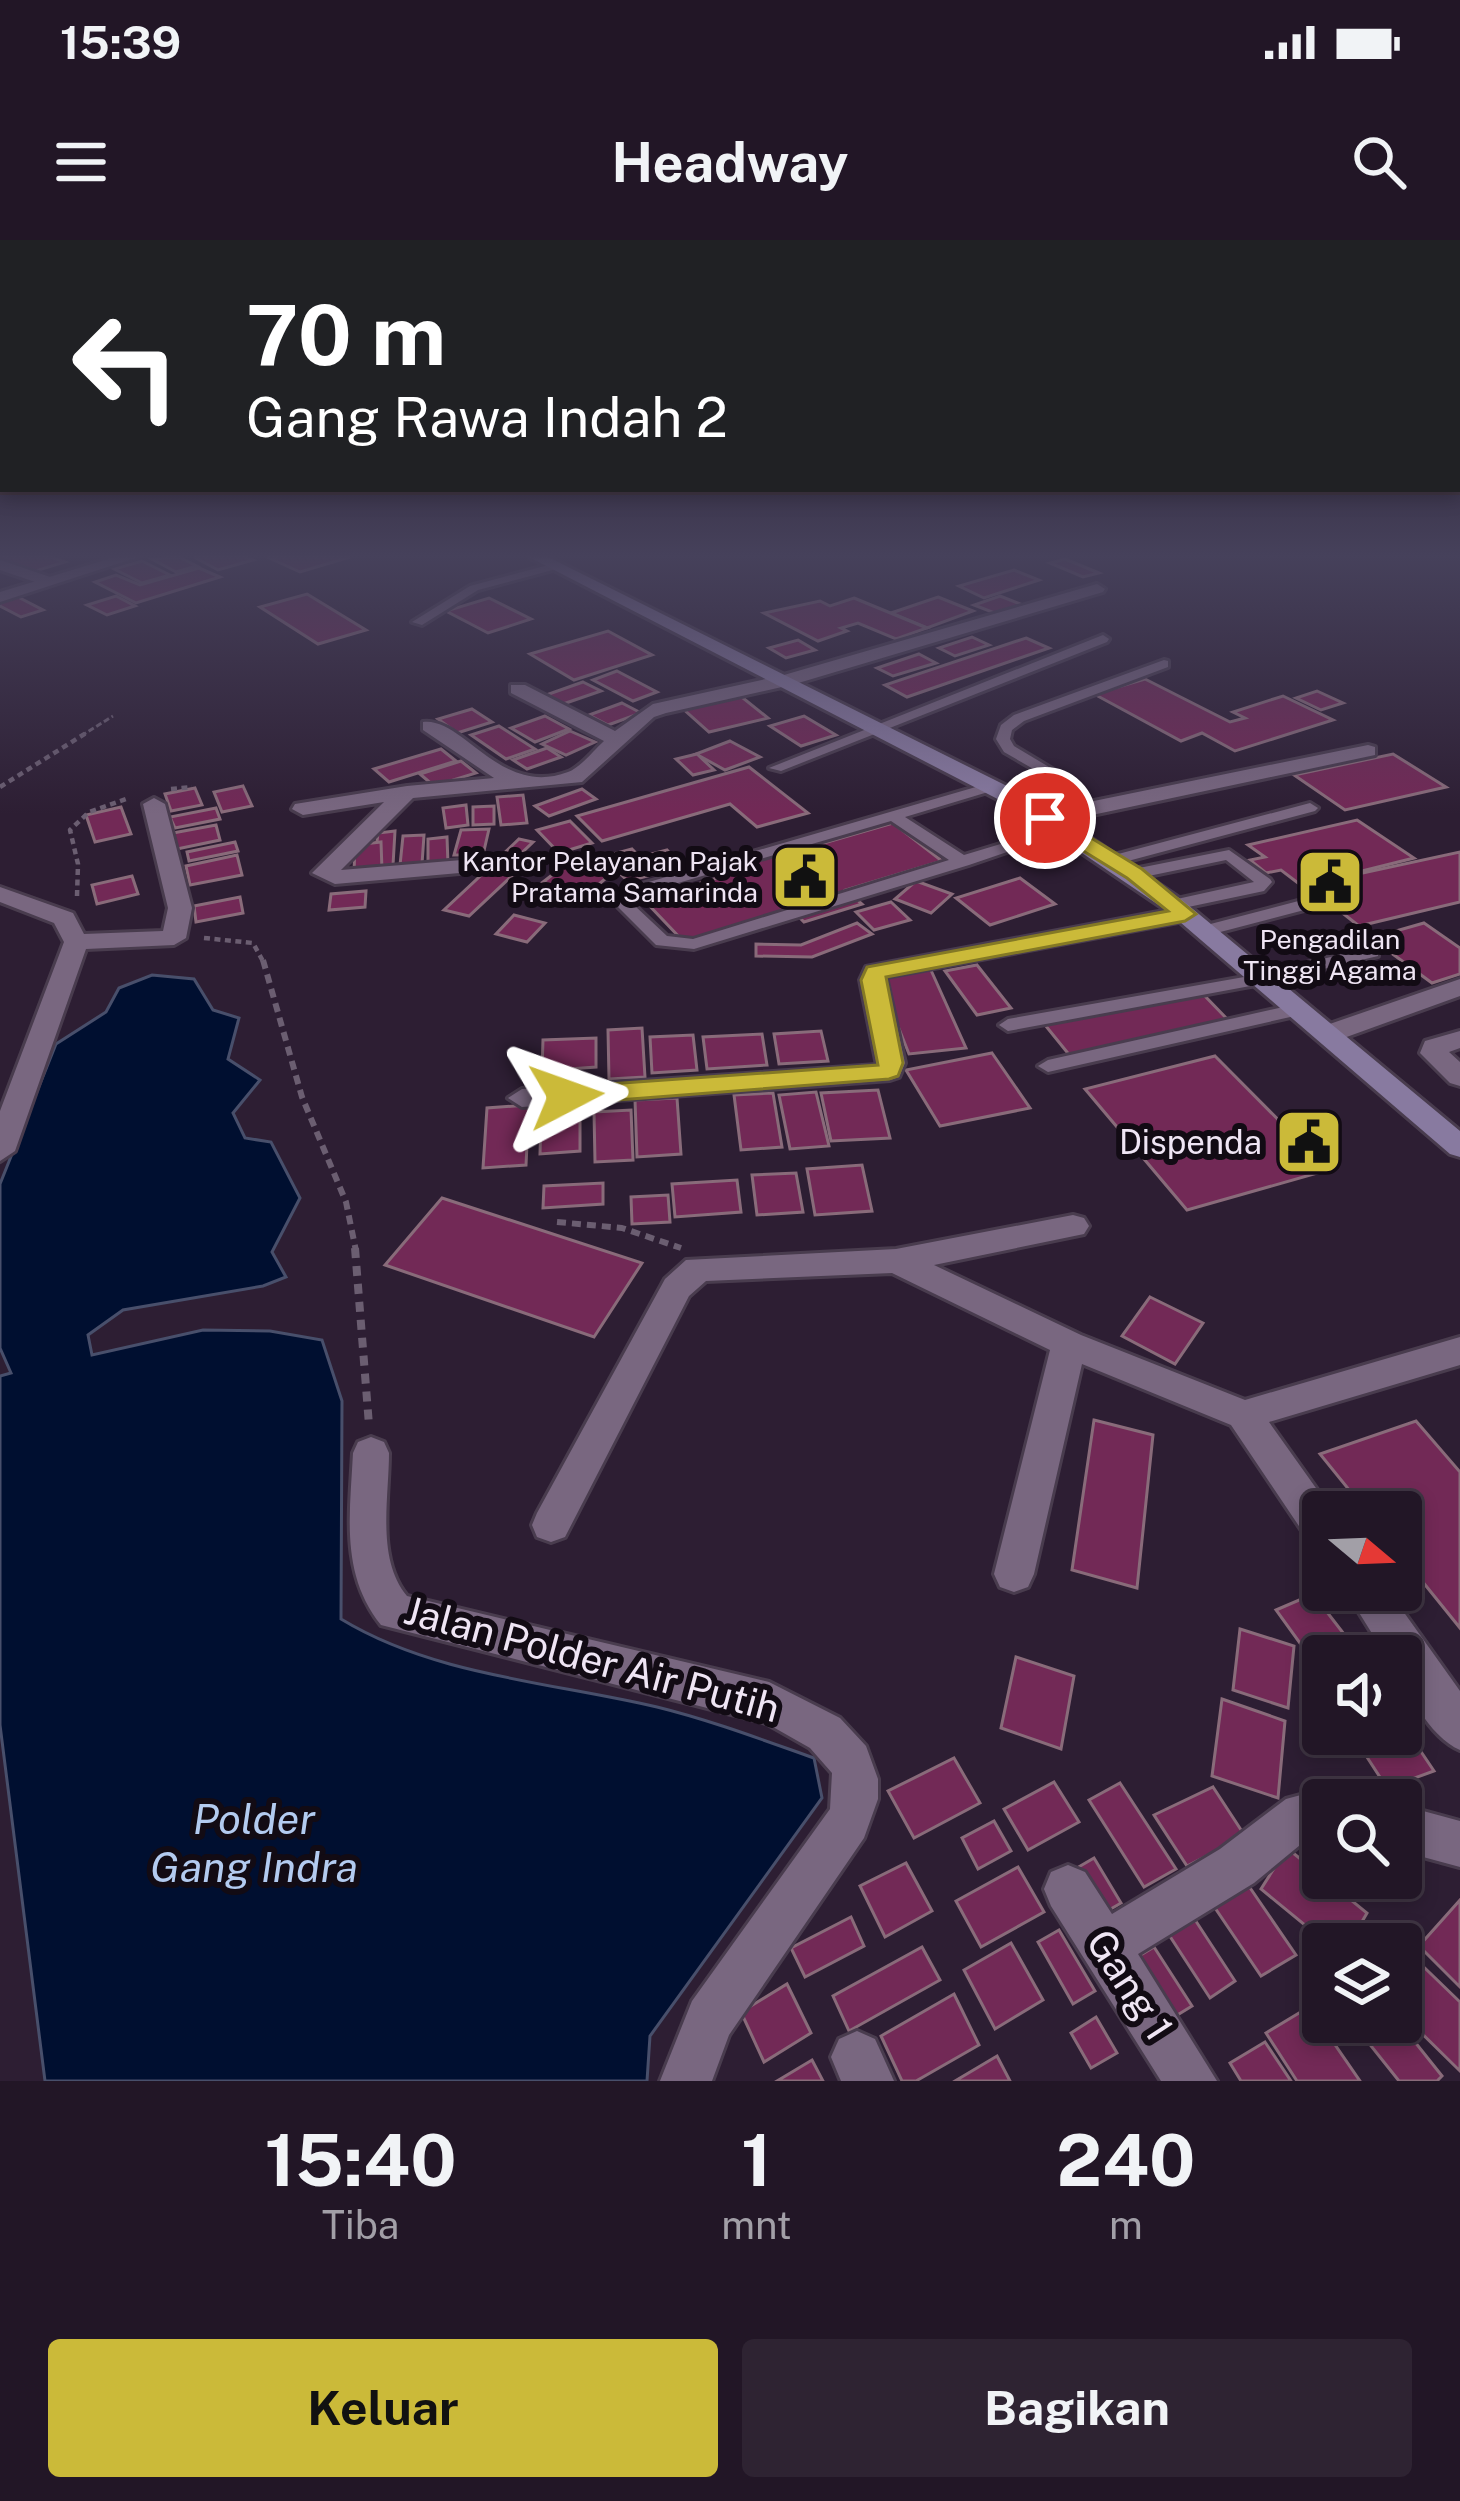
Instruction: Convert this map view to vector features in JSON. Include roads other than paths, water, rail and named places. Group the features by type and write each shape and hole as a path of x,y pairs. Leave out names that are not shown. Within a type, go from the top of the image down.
{"main road":[{"path":"712,643 993,786 1134,874 1331,1034 1460,1147"}],"street":[{"path":"303,809 407,792 559,781 584,773 660,708 788,680 914,643"},
{"path":"518,689 618,741"},
{"path":"430,726 505,777 559,781"},
{"path":"1044,818 1368,751"},
{"path":"407,792 324,873 335,877 474,866"},
{"path":"76,942 174,938 180,908 157,794"},
{"path":"0,894 64,918 76,942 0,1151"},
{"path":"522,1098 889,1071 875,972 1188,917"},
{"path":"1331,1034 1460,987"},
{"path":"1460,1039 1436,1047 1434,1053 1460,1077"},
{"path":"551,1525 677,1288 698,1269 896,1261 1073,1226"},
{"path":"896,1261 1069,1344 1244,1415 1302,1499"},
{"path":"1014,1574 1069,1344"},
{"path":"1244,1415 1460,1351"},
{"name":"Jalan Polder Air Putih","path":"371,1453 370,1562 376,1594 395,1612 769,1703 814,1721 835,1739 855,1774 859,1800 848,1822 710,2019 686,2081"},
{"path":"1379,1611 1460,1728"},
{"path":"1105,1946 1237,1866 1302,1815"},
{"path":"1422,1834 1460,1844"},
{"name":"Gang 1","path":"1068,1889 1191,2081"}],"lane":[{"path":"776,769 884,730 946,700 1093,643"},
{"path":"993,786 648,887 627,898 626,907 662,941 694,944 963,862 1044,818 1059,792 1063,779 1009,749 1003,739 1006,728 1018,718 1164,664"},
{"path":"1113,860 1310,808"},
{"path":"892,815 963,862"},
{"path":"1134,874 1225,855 1236,857 1264,882 1188,917"},
{"path":"1188,917 1325,899"},
{"path":"1008,1024 1261,979 1372,952"},
{"path":"1048,1066 1301,1009"}],"water":[{"name":"Polder Gang Indra","path":"152,975 194,979 213,1010 239,1018 228,1059 260,1080 233,1113 245,1138 271,1142 300,1198 272,1252 286,1277 263,1286 123,1310 88,1335 92,1355 203,1330 270,1331 322,1340 342,1401 341,1619 377,1638 454,1665 657,1707 814,1758 822,1798 650,2036 647,2081 45,2081 0,1725 0,1376 11,1373 0,1348 0,1184 56,1044 106,1012 119,988"}],"place":[{"name":"Kantor Pelayanan Pajak Pratama Samarinda","path":"805,877"},
{"name":"Pengadilan Tinggi Agama","path":"1330,882"},
{"name":"Dispenda","path":"1309,1142"}]}
